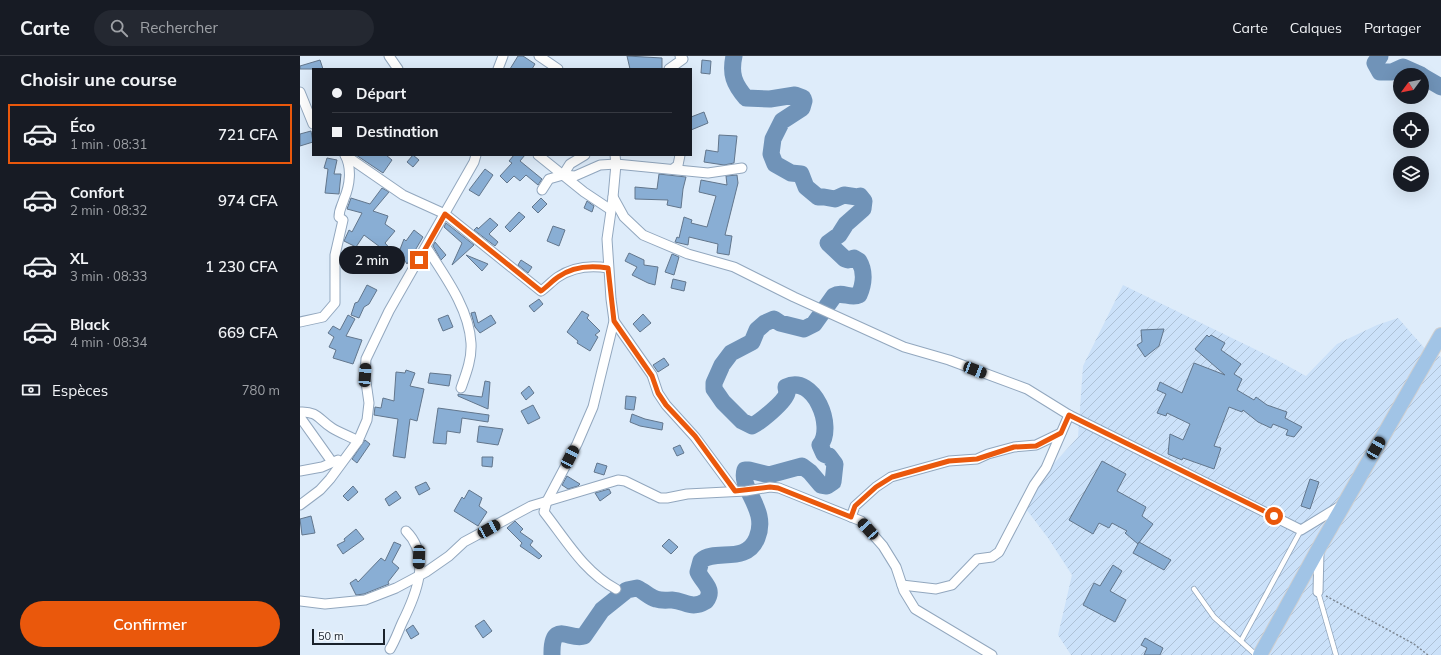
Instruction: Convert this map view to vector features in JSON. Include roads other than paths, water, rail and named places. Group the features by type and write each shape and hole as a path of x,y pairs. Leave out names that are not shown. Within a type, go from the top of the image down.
{"main road":[{"path":"1260,655 1320,546 1441,335"}],"street":[{"path":"389,56 397,68"},
{"path":"498,68 503,56"},
{"path":"539,56 557,68"},
{"path":"671,68 683,59 680,56"},
{"path":"300,92 312,122"},
{"path":"346,156 403,195 445,214 541,291 556,278 571,269 594,266 608,268"},
{"path":"300,322 323,317 335,303 335,255 343,220 339,217 339,210 346,194 349,178 348,160 346,156"},
{"path":"300,505 320,490 358,441 367,420 369,403 365,375 366,359 389,311 445,214 474,162 476,156"},
{"path":"539,156 611,210"},
{"path":"563,175 570,164 583,156"},
{"path":"673,169 678,165 680,156"},
{"path":"615,160 613,197 607,239 608,268 614,321 593,407 577,444 547,501 544,512 573,552 602,581 616,589"},
{"path":"542,190 550,179 563,175 575,176 615,160 708,173 742,168"},
{"path":"613,197 624,217 644,235 688,254 734,268 904,347 949,360 1027,389 1069,415 1301,530 1345,504"},
{"path":"426,247 450,285 468,328 471,344 469,366 461,388"},
{"path":"614,321 652,376 658,393 666,405 695,436 735,491"},
{"path":"332,462 300,414 310,412 318,415 330,427 358,441"},
{"path":"902,585 936,590 952,585 977,559 992,557 999,552 1034,485 1046,468 1069,415"},
{"path":"851,517 855,506 876,487 892,477 949,461 977,459 1014,447 1036,446 1061,433"},
{"path":"300,471 322,467 345,458"},
{"path":"300,601 325,604 365,600 396,588 418,576 449,556 464,542 531,506 618,480 626,481 660,498 687,494 749,490 770,487 778,488 861,521 883,546 896,567 904,592 915,609 992,655"},
{"path":"390,649 412,605 418,586 419,550 406,531"},
{"path":"1318,592 1320,546"}],"lane":[{"path":"1241,641 1301,530"},
{"path":"1194,590 1214,617 1256,655"},
{"path":"1318,592 1336,655"}],"waterway":[{"path":"552,655 553,644 558,634 579,637 584,636 602,610 627,590 637,588 656,599 672,600 692,605 701,604 706,601 709,589 698,572 701,561 707,557 738,554 746,551 752,546 757,538 760,528 757,509 746,485 744,477 745,470 769,475 802,466 810,472 821,485 827,486 833,482 835,464 829,456 824,454 820,445 824,437 825,427 823,415 819,404 813,395 805,388 796,385 786,387 787,393 782,401 766,416 752,426 742,421 723,402 714,389 714,383 722,365 731,353 752,342 757,330 765,323 774,319 780,323 804,329 814,324 834,296 840,294 853,296 859,295 863,278 859,261 854,258 848,260 845,259 828,243 839,235 846,224 863,209 864,201 860,196 844,195 835,199 818,197 806,187 801,174 791,173 775,164 771,154 773,139 782,121 802,108 804,101 803,98 795,95 770,99 746,98 738,88 734,78 732,68 734,56"},
{"path":"1380,56 1375,63 1380,72 1393,72"},
{"path":"1401,68 1405,68"},
{"path":"1429,80 1441,87"}]}
